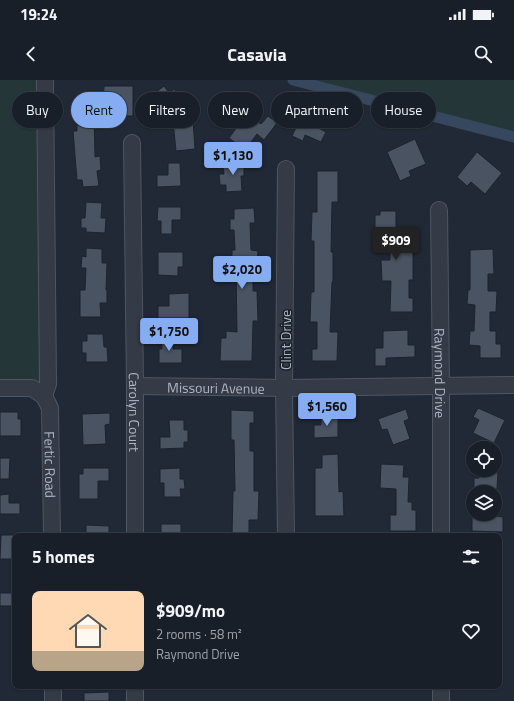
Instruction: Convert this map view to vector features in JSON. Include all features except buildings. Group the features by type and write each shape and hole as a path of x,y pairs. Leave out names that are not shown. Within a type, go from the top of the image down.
{"street":[{"path":"0,388 32,388 44,396 48,384 45,80"},
{"name":"Carolyn Court","path":"132,143 135,533"},
{"name":"Clint Drive","path":"286,169 284,388 286,533"},
{"name":"Raymond Drive","path":"439,210 441,533"},
{"name":"Missouri Avenue","path":"135,386 284,388 514,384"},
{"name":"Fertic Road","path":"44,396 50,408 52,533"},
{"path":"53,689 53,701"},
{"path":"135,689 135,701"},
{"path":"441,689 441,701"}],"shaded area":[{"path":"0,80 44,80 44,92 12,92 12,128 44,128 44,382 0,382"},
{"path":"304,80 514,80 514,134 436,114 436,92 371,92 371,97 363,95 363,92 351,92"}],"waterway":[{"path":"293,80 514,137"}]}
